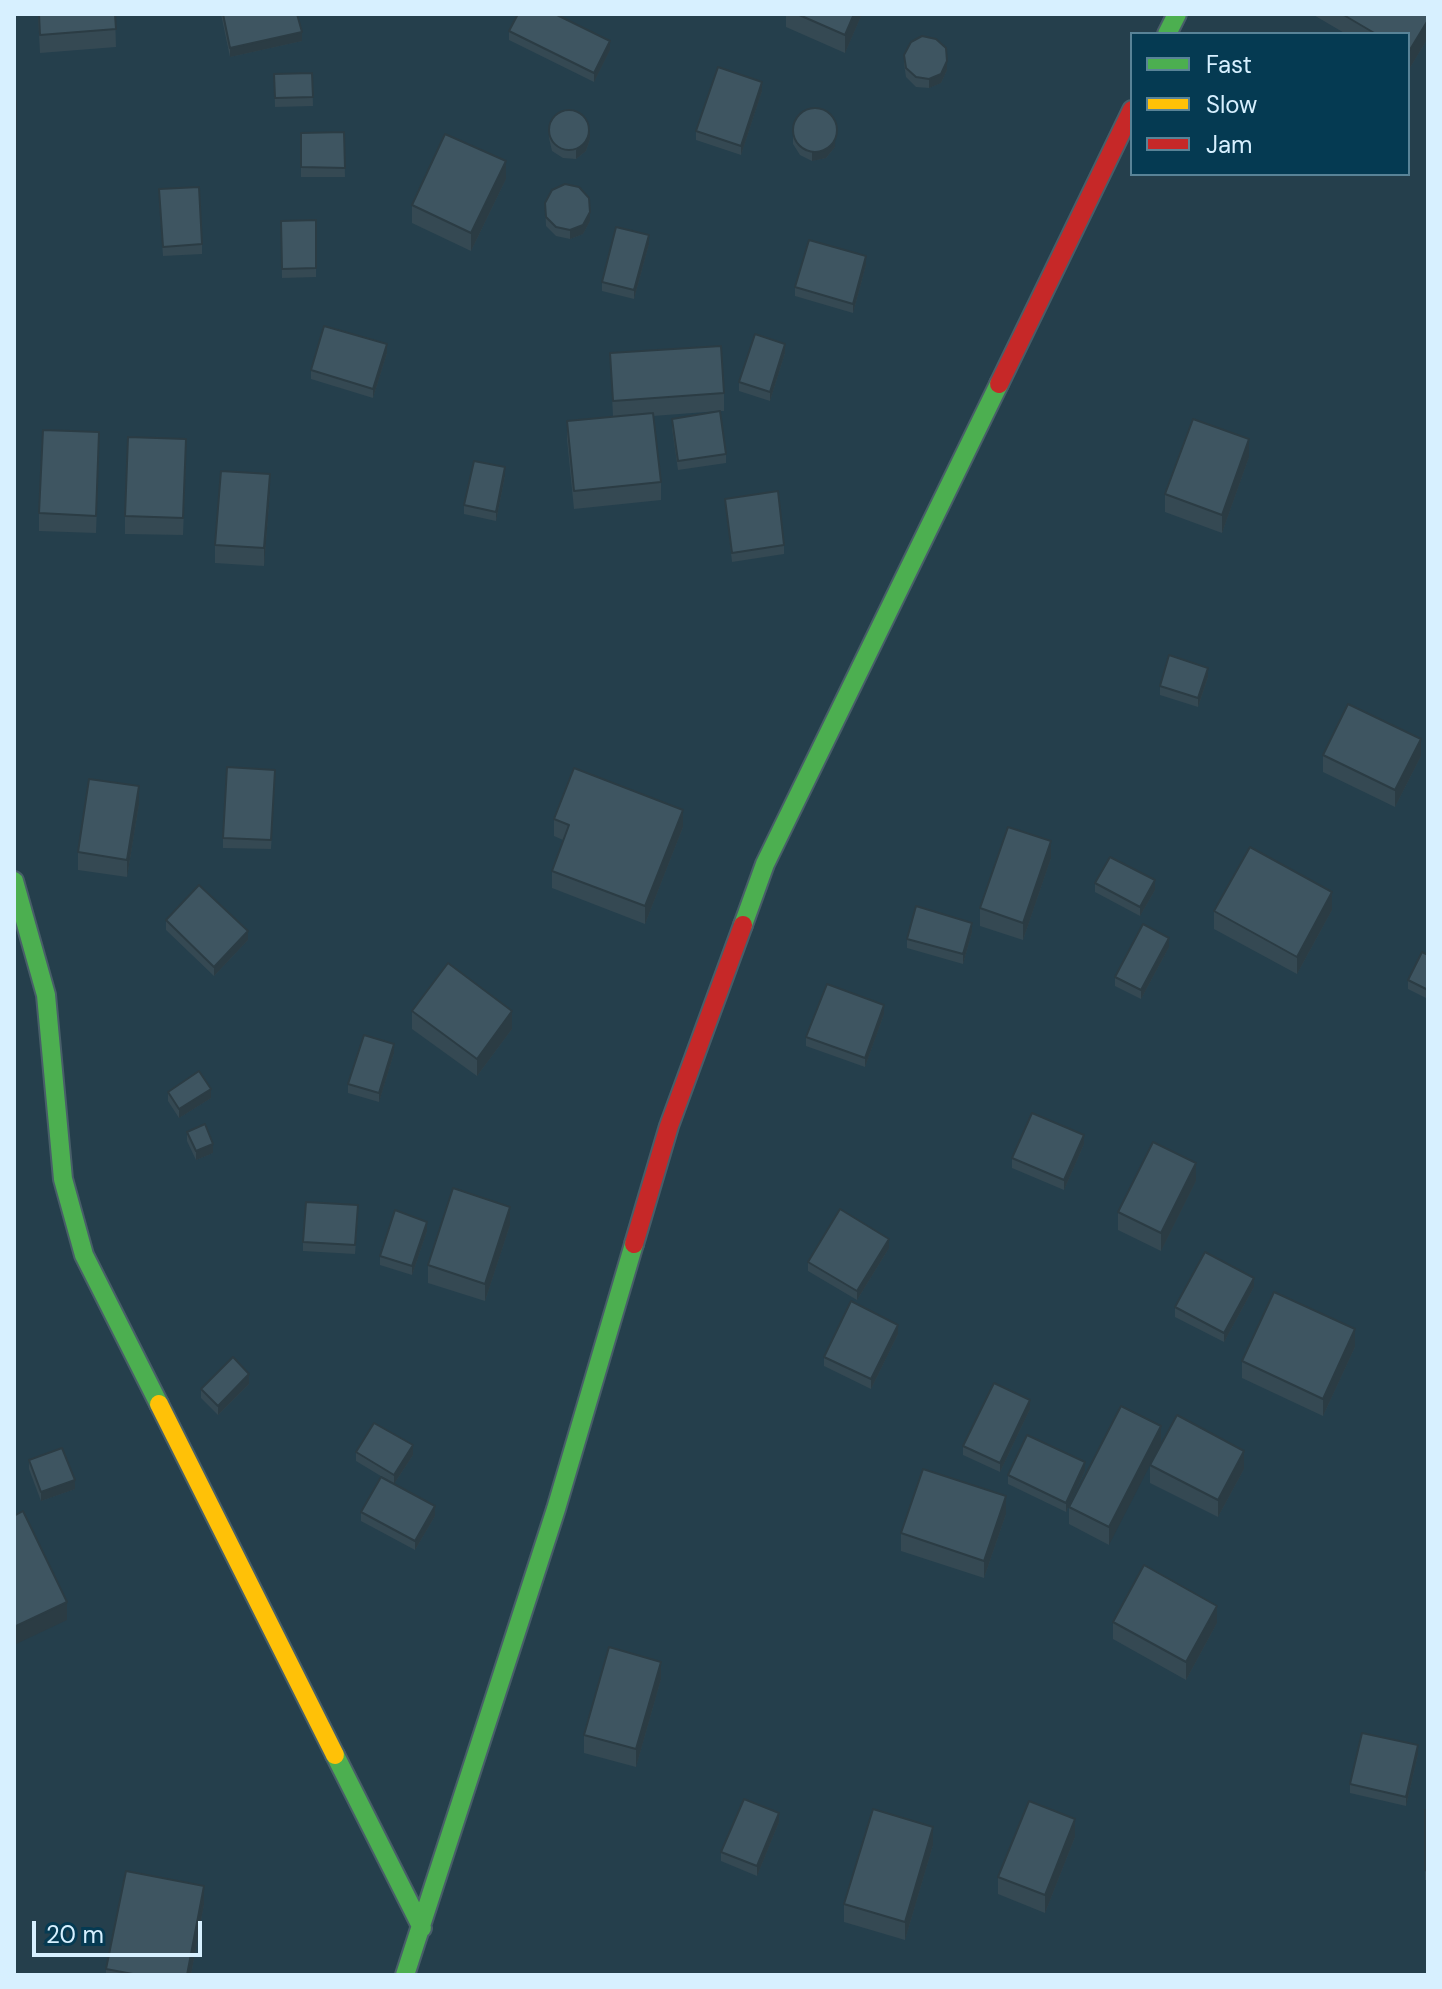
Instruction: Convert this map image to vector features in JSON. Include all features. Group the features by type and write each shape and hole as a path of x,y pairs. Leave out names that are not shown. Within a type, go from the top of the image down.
{"street":[{"path":"1168,32 1177,14"},
{"path":"405,1975 556,1509 669,1126 765,864 1130,114"},
{"path":"14,881 46,995 63,1179 84,1255 422,1928"}],"building":[{"path":"39,14 115,14 116,29 40,35"},
{"path":"223,14 297,14 302,32 230,48"},
{"path":"518,14 555,14 610,41 594,73 509,31"},
{"path":"797,14 854,14 845,35"},
{"path":"1342,14 1428,14 1428,20 1410,50 1410,32 1373,32"},
{"path":"922,36 936,39 946,48 947,61 941,74 929,79 916,77 906,68 904,55 911,42"},
{"path":"718,67 762,82 741,146 696,131"},
{"path":"312,73 313,97 275,98 274,74"},
{"path":"16,101 15,203 14,203"},
{"path":"815,108 830,115 837,130 830,145 815,152 800,145 793,130 800,115"},
{"path":"569,110 583,116 589,130 583,144 569,150 555,144 549,130 555,116"},
{"path":"344,132 345,168 301,167 301,133"},
{"path":"445,134 506,161 471,233 412,205"},
{"path":"565,184 579,187 589,198 590,212 583,225 570,230 556,227 546,217 545,203 552,190"},
{"path":"199,187 202,244 163,247 159,189"},
{"path":"316,220 316,268 282,269 281,221"},
{"path":"616,227 649,235 634,290 602,282"},
{"path":"809,240 866,256 853,304 795,287"},
{"path":"324,326 387,344 373,389 311,370"},
{"path":"755,334 785,344 770,392 739,382"},
{"path":"721,346 724,393 613,401 610,353"},
{"path":"720,411 726,454 678,461 672,419"},
{"path":"653,413 661,482 574,491 567,421"},
{"path":"1193,419 1249,439 1222,515 1165,494"},
{"path":"43,430 99,432 96,516 39,513"},
{"path":"128,437 186,439 183,518 125,516"},
{"path":"474,461 505,467 496,512 464,505"},
{"path":"221,471 270,474 264,548 215,545"},
{"path":"778,491 784,545 732,553 725,499"},
{"path":"1169,655 1208,668 1198,698 1160,686"},
{"path":"1348,704 1421,739 1395,790 1323,755"},
{"path":"227,767 275,770 271,840 223,838"},
{"path":"574,768 683,810 645,906 552,871 569,825 554,819"},
{"path":"89,779 139,786 127,860 78,852"},
{"path":"1008,827 1051,841 1023,923 980,908"},
{"path":"1250,847 1332,892 1297,957 1214,911"},
{"path":"1110,857 1155,880 1140,907 1095,883"},
{"path":"199,885 248,931 214,967 166,920"},
{"path":"916,906 972,923 963,954 907,939"},
{"path":"1143,924 1169,938 1141,990 1115,977"},
{"path":"1422,952 1428,955 1428,990 1408,980"},
{"path":"448,963 512,1011 477,1059 412,1011"},
{"path":"827,984 884,1005 865,1058 806,1037"},
{"path":"364,1035 394,1044 379,1093 348,1084"},
{"path":"199,1071 211,1089 179,1109 168,1092"},
{"path":"1032,1113 1084,1135 1064,1180 1012,1158"},
{"path":"205,1124 213,1144 196,1151 187,1132"},
{"path":"1153,1142 1196,1163 1161,1233 1118,1212"},
{"path":"453,1188 510,1207 485,1284 428,1265"},
{"path":"306,1202 358,1205 355,1245 303,1242"},
{"path":"840,1209 889,1239 857,1291 808,1262"},
{"path":"395,1210 427,1222 412,1266 380,1256"},
{"path":"1205,1252 1254,1278 1224,1333 1175,1307"},
{"path":"1274,1292 1355,1329 1323,1399 1242,1361"},
{"path":"851,1301 898,1325 871,1379 824,1357"},
{"path":"233,1357 249,1374 218,1406 201,1389"},
{"path":"994,1383 1030,1400 1000,1463 963,1446"},
{"path":"1121,1406 1161,1426 1109,1527 1069,1507"},
{"path":"1177,1415 1244,1451 1218,1500 1150,1465"},
{"path":"374,1423 413,1445 394,1475 356,1452"},
{"path":"1027,1435 1085,1462 1066,1503 1008,1475"},
{"path":"62,1448 75,1480 41,1492 29,1460"},
{"path":"923,1469 1006,1496 984,1561 901,1533"},
{"path":"381,1477 435,1506 415,1541 361,1512"},
{"path":"23,1511 67,1602 14,1627 14,1516"},
{"path":"1144,1565 1217,1606 1186,1662 1113,1622"},
{"path":"609,1647 661,1662 636,1749 584,1735"},
{"path":"1362,1733 1418,1745 1406,1797 1350,1784"},
{"path":"744,1799 779,1813 757,1866 721,1852"},
{"path":"1029,1801 1075,1819 1045,1895 998,1877"},
{"path":"873,1809 933,1827 905,1922 844,1904"},
{"path":"1425,1810 1428,1810 1428,1871 1425,1870"},
{"path":"126,1871 204,1886 187,1975 138,1975 106,1969"}],"traffic: fast":[{"path":"1168,32 1177,14"},
{"path":"743,925 765,864 999,384"},
{"path":"14,881 46,995 63,1179 84,1255 159,1404"},
{"path":"405,1975 556,1509 634,1244"},
{"path":"335,1755 422,1928"}],"traffic: slow":[{"path":"159,1404 335,1755"}],"traffic: jam":[{"path":"999,384 1130,114"},
{"path":"634,1244 669,1126 743,925"}]}
